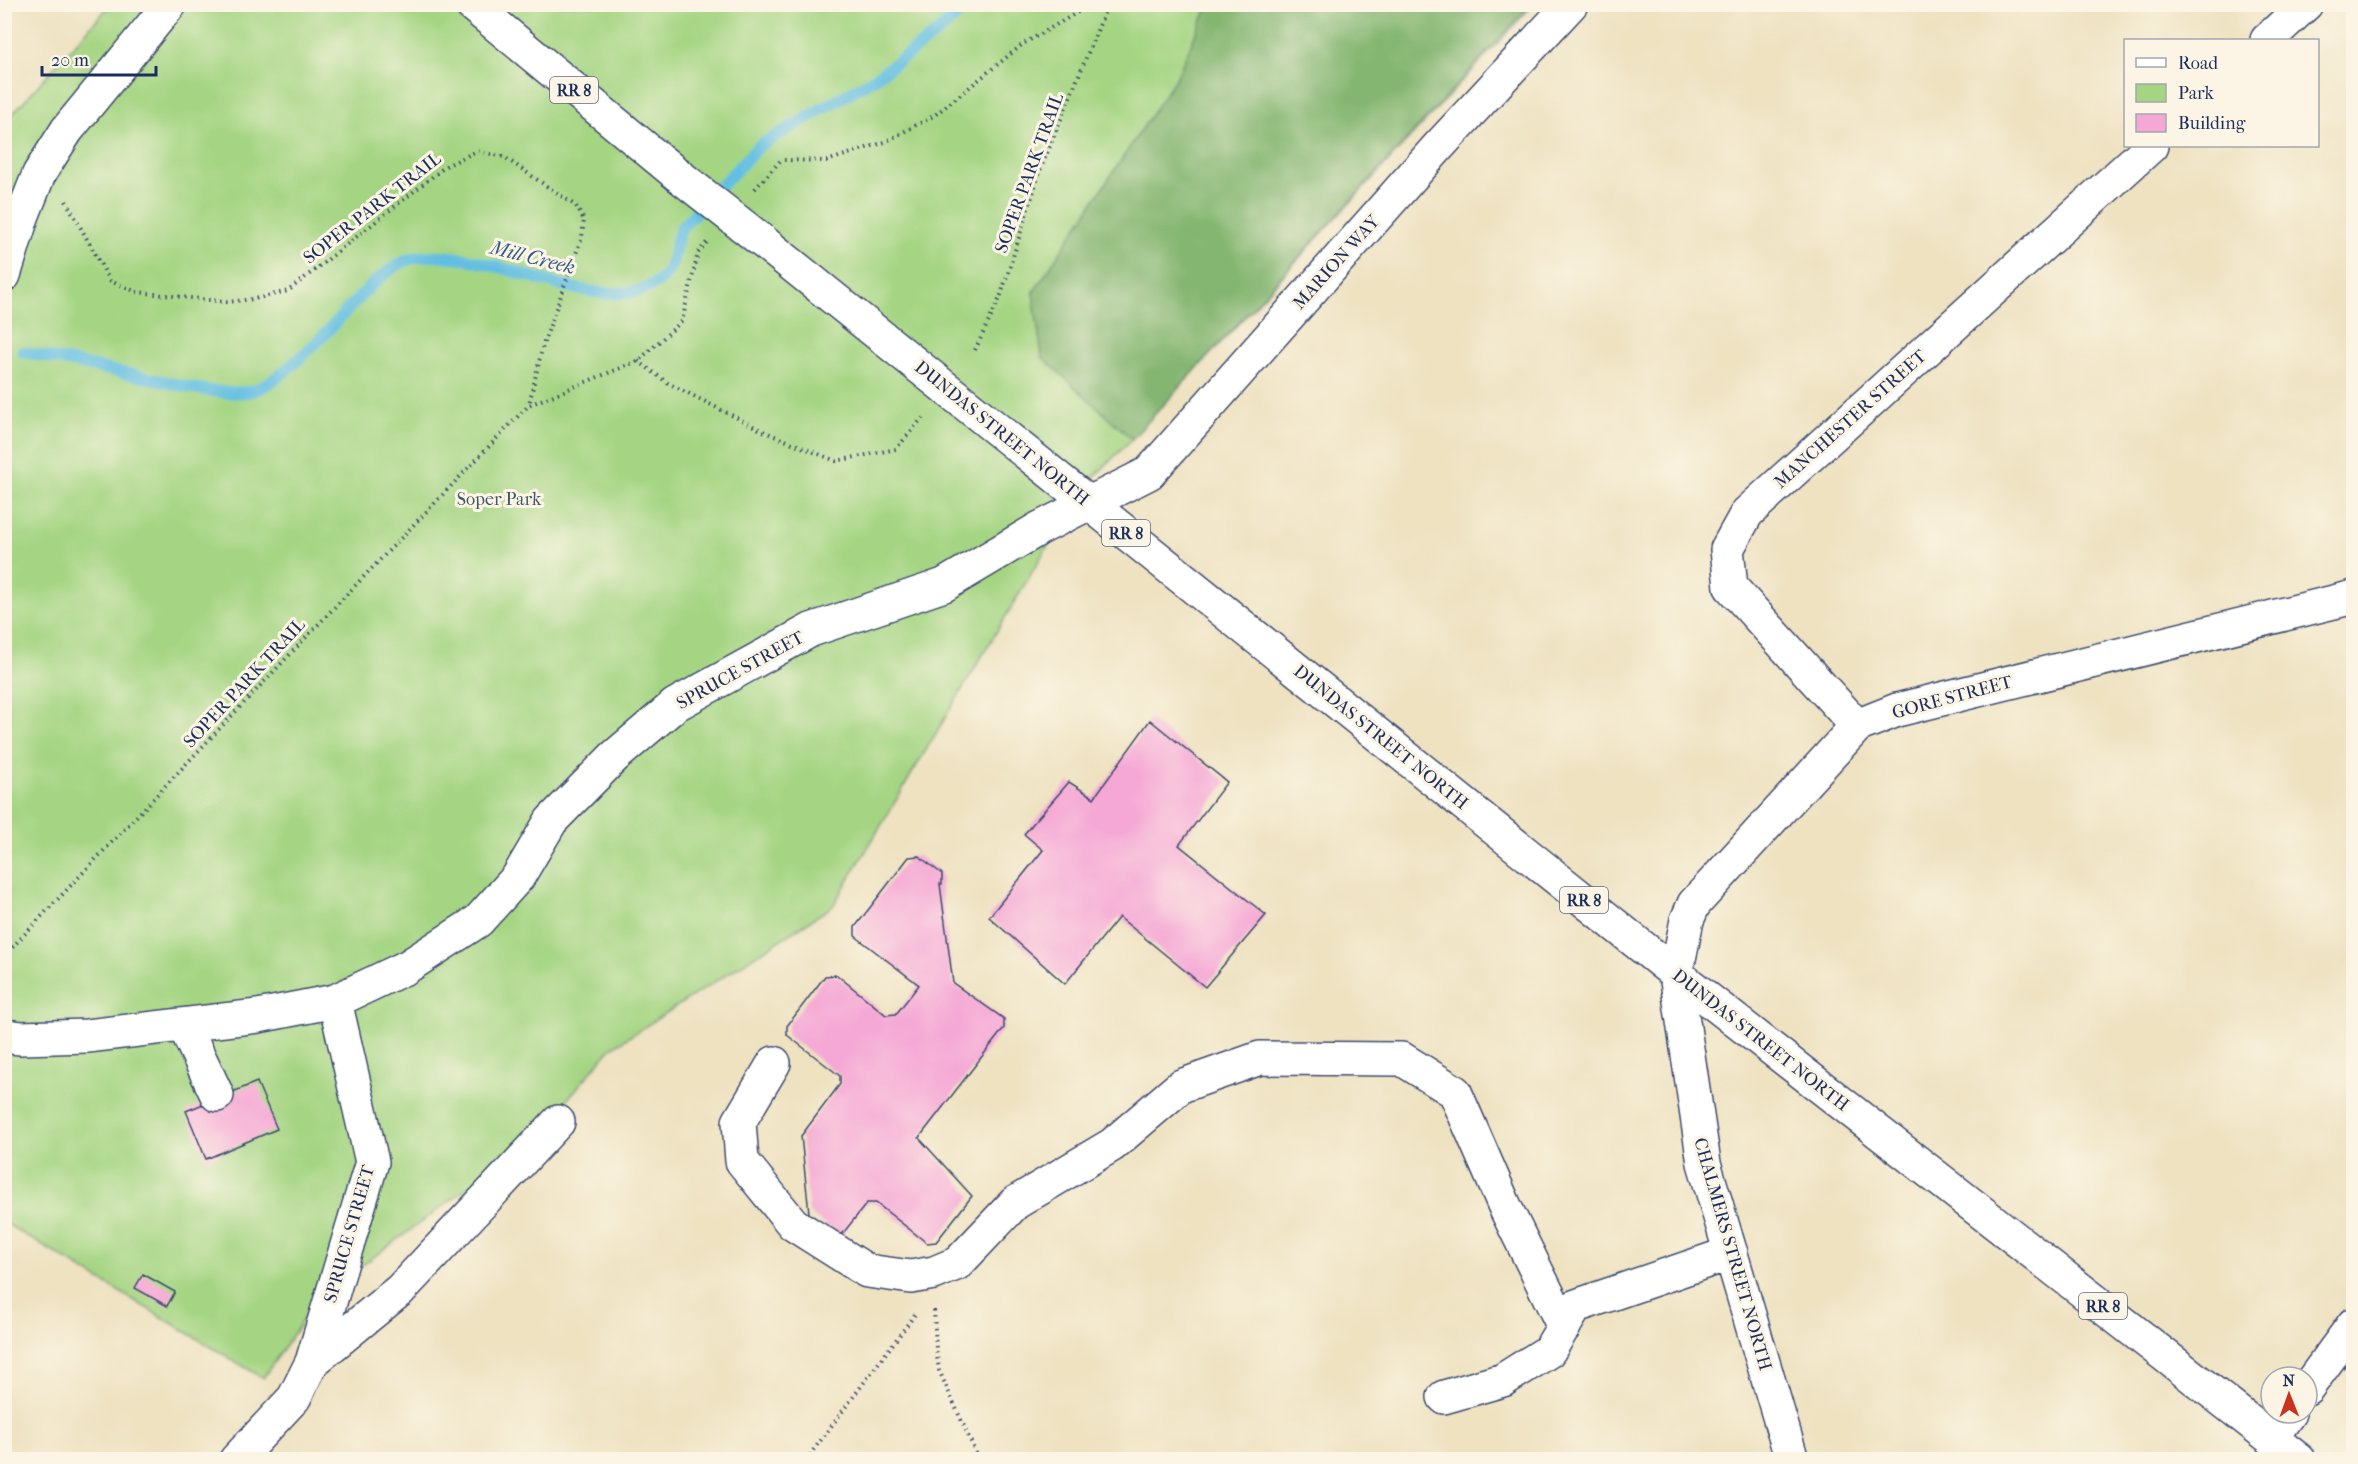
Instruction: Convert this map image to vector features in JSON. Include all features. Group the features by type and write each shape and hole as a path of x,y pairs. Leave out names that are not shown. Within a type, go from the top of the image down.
{"street":[{"path":"4,275 22,217 39,174 67,130 170,4"},
{"name":"DUNDAS STREET NORTH","path":"471,4 678,175 1676,974 2259,1409"},
{"name":"MARION WAY","path":"1089,503 1149,473 1438,147 1571,4"},
{"path":"2268,39 2306,4"},
{"name":"MANCHESTER STREET","path":"1857,726 1731,586 1727,549 1747,513 2150,147"},
{"name":"SPRUCE STREET","path":"4,1036 21,1038 87,1036 258,1016 335,1000 407,966 478,921 518,877 551,821 614,757 675,705 811,630 944,585 1040,528 1089,503"},
{"name":"GORE STREET","path":"1676,974 1687,920 1694,904 1857,726 1897,710 2354,597"},
{"name":"CHALMERS STREET NORTH","path":"1676,974 1704,1163 1792,1460"},
{"name":"SPRUCE STREET","path":"236,1460 294,1398 312,1362 372,1162 335,1000"},
{"path":"184,1024 217,1095"},
{"path":"774,1063 739,1122 742,1161 793,1224 867,1271 934,1281 958,1263 1015,1203 1112,1145 1181,1086 1260,1058 1402,1059 1455,1092 1506,1209 1564,1327"},
{"name":"SPRUCE STREET","path":"312,1362 400,1290 558,1122"},
{"path":"1444,1396 1503,1380 1549,1351 1576,1305 1731,1253"},
{"path":"2319,1372 2354,1324"},
{"name":"DUNDAS STREET NORTH","path":"2280,1425 2299,1460"}],"path":[{"path":"781,160 827,161 885,142 935,115 1023,44 1092,4"},
{"name":"SOPER PARK TRAIL","path":"975,351 1000,298 1041,168 1108,4"},
{"name":"SOPER PARK TRAIL","path":"61,191 110,281 137,292 227,302 254,299 288,291 446,166 477,151 504,157 576,206 584,220 582,237 543,345 529,405"},
{"name":"SOPER PARK TRAIL","path":"4,956 529,405 638,361 682,321 698,253"},
{"path":"638,361 668,383 765,432 836,461 896,449 924,416"},
{"path":"806,1460 934,1281"},
{"path":"934,1281 936,1349 939,1370 980,1460"}],"green space":[{"path":"1209,4 1530,5 1132,439 1042,357 1033,293 1177,76"},
{"name":"Soper Park","path":"110,5 1533,5 1132,439 1081,490 833,906 610,1049 533,1140 319,1297 263,1378 5,1223 4,117 8,119"}],"building":[{"path":"1150,720 1227,782 1179,845 1266,915 1205,987 1119,917 1065,984 989,917 1043,850 1024,834 1069,782 1094,798"},
{"path":"919,856 942,874 942,884 940,884 953,983 1004,1019 1004,1028 919,1138 972,1196 936,1242 927,1243 876,1203 867,1203 840,1237 809,1213 801,1136 840,1084 840,1076 787,1035 787,1026 825,976 837,975 886,1015 896,1014 919,985 855,936 855,927 909,857"},
{"path":"257,1082 277,1129 206,1159 186,1111"},
{"path":"143,1274 175,1292 167,1306 135,1288"}],"waterway":[{"name":"Mill Creek","path":"23,352 200,389 230,393 244,392 255,390 282,373 319,340 354,302 388,271 411,259 440,256 472,260 575,288 608,293 637,291 662,279 672,262 681,228 759,146 875,78 937,33 970,4"}]}
